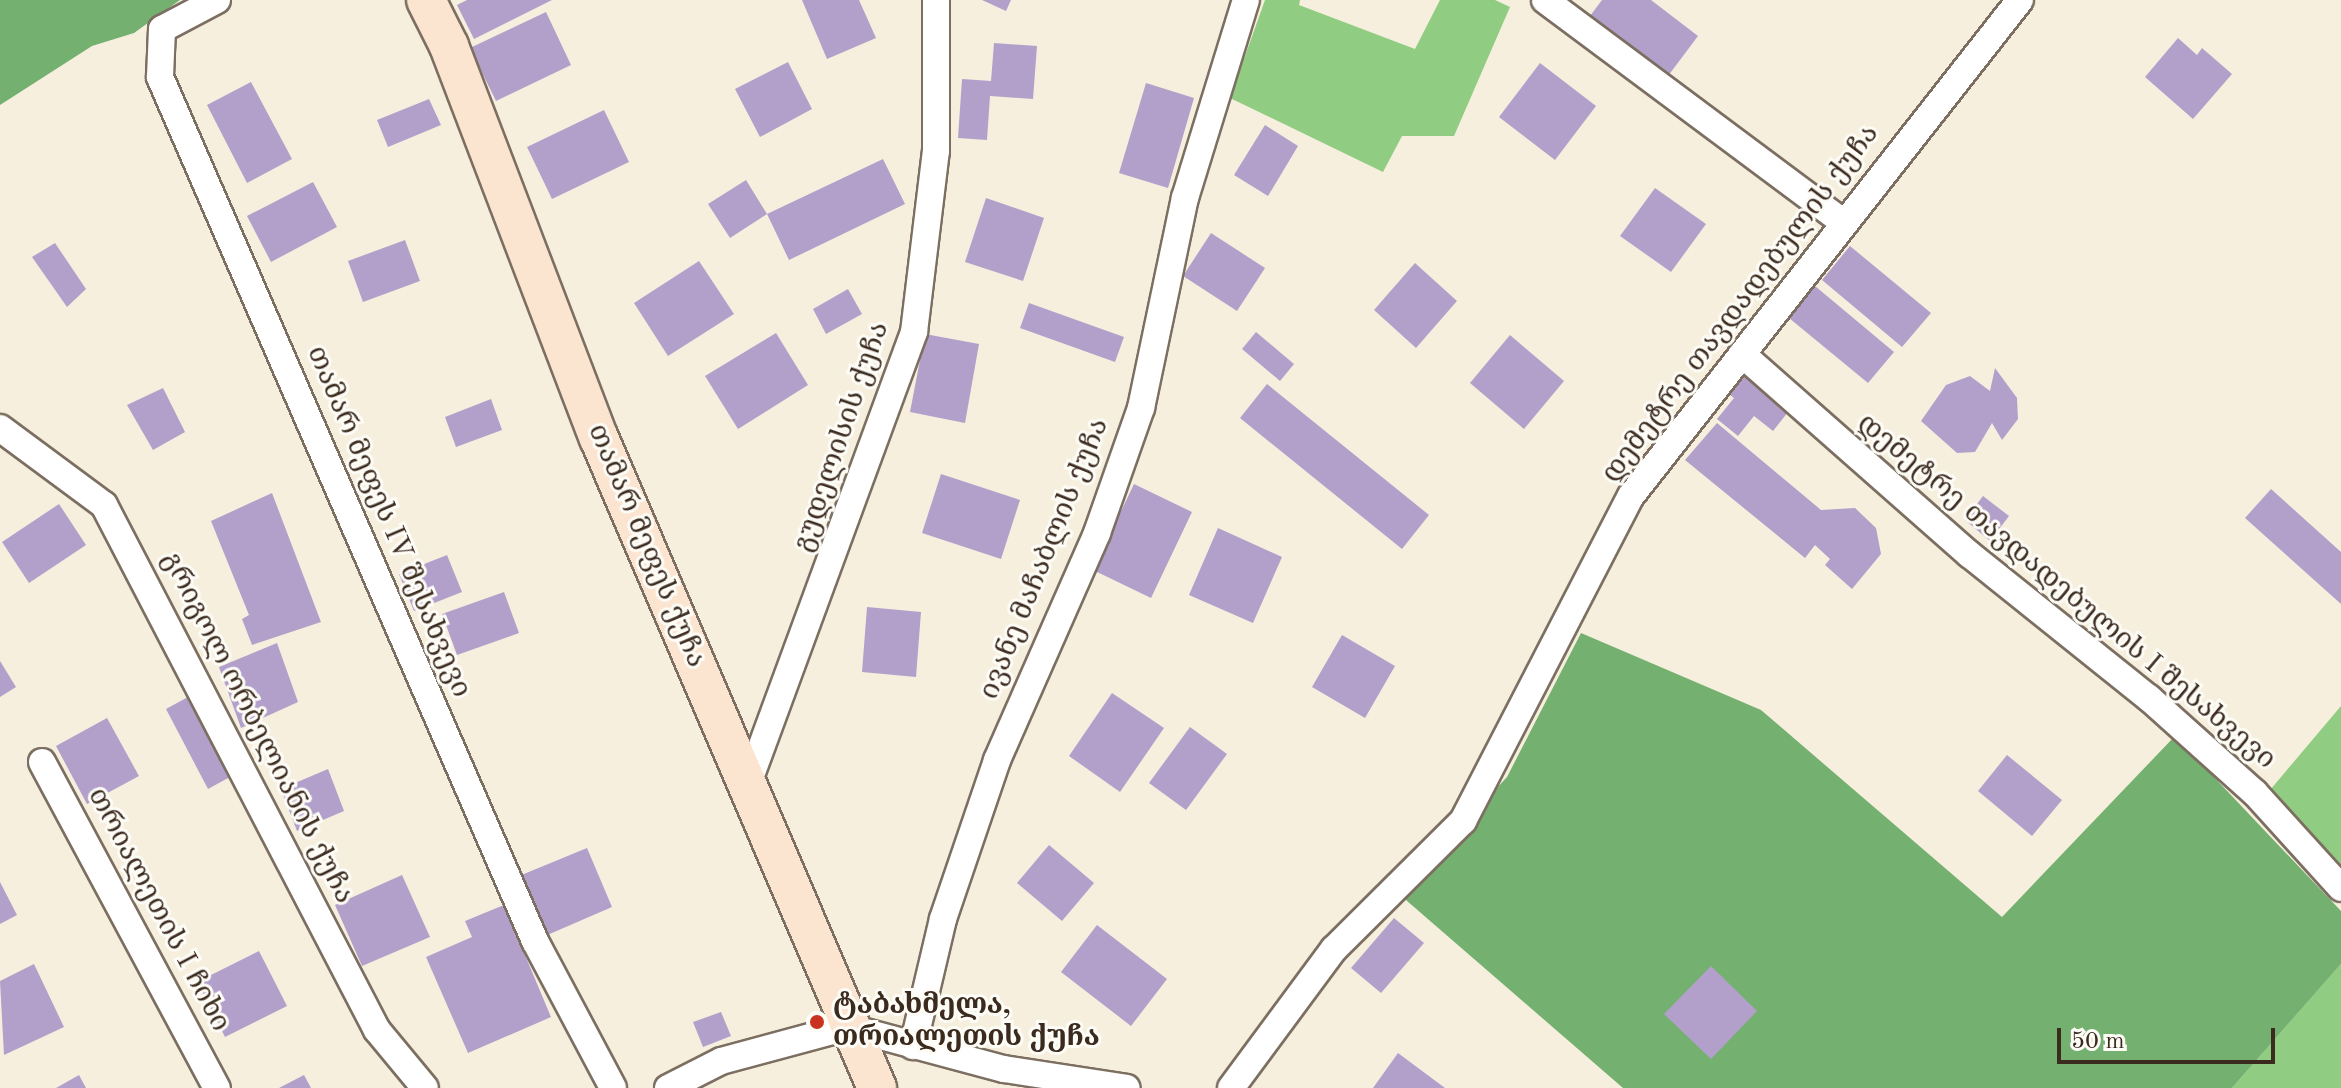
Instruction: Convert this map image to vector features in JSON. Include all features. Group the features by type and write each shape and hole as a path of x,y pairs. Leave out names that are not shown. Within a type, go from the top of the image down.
{"street":[{"name":"თამარ მეფეს IV შესახვევი","path":"217,0 162,29 160,77 535,941 613,1088"},
{"name":"თამარ მეფეს ქუჩა","path":"426,0 449,46 599,438 847,1027 877,1088"},
{"name":"გუდელისის ქუჩა","path":"747,786 914,332 936,151 936,0"},
{"name":"ივანე მაჩაბლის ქუჩა","path":"913,1046 943,919 997,760 1097,533 1141,408 1185,198 1246,0"},
{"path":"1545,0 1843,222"},
{"name":"დემეტრე თავდადებულის ქუჩა","path":"1231,1088 1334,949 1463,821 1631,496 2020,0"},
{"name":"დემეტრე თავდადებულის I შესახვევი","path":"1742,354 1957,544 2149,698 2255,793 2341,888"},
{"name":"გრიგოლ ორბელიანის ქუჩა","path":"0,428 104,505 377,1030 425,1088"},
{"name":"თრიალეთის I ჩიხი","path":"42,762 217,1088"},
{"path":"668,1088 721,1061 847,1027 1004,1069 1127,1088"}],"green space":[{"path":"0,0 180,0 134,33 92,46 0,105"},
{"path":"1265,0 1300,0 1299,5 1415,49 1440,0 1495,0 1510,7 1454,136 1402,136 1383,172 1230,98"},
{"path":"1581,633 1761,710 2002,917 2175,736 2341,911 2341,964 2232,1088 1623,1088 1399,894 1507,777"},
{"path":"2341,706 2341,865 2270,790"},
{"path":"2341,964 2341,1088 2232,1088"}],"building":[{"path":"467,0 552,0 474,39 457,5"},
{"path":"802,0 859,0 876,38 827,59"},
{"path":"982,0 1011,0 1006,11"},
{"path":"1602,0 1651,0 1698,36 1668,76 1590,16"},
{"path":"546,12 571,65 496,101 470,48"},
{"path":"2178,38 2197,55 2202,48 2232,74 2193,119 2145,77"},
{"path":"994,43 1037,46 1033,99 990,96 987,140 958,138 962,79 991,81"},
{"path":"788,62 812,109 760,137 735,89"},
{"path":"1540,63 1596,106 1555,160 1499,117"},
{"path":"251,82 292,159 247,183 207,105"},
{"path":"1146,83 1194,98 1168,188 1119,173"},
{"path":"429,99 441,125 388,147 377,120"},
{"path":"604,110 629,162 552,199 527,147"},
{"path":"1265,125 1298,146 1268,196 1234,175"},
{"path":"883,159 905,204 789,260 767,214"},
{"path":"746,180 767,214 730,238 708,204"},
{"path":"313,182 337,227 271,262 247,216"},
{"path":"1655,188 1706,224 1671,272 1620,236"},
{"path":"986,198 1044,218 1023,281 965,262"},
{"path":"1211,233 1265,268 1237,311 1183,276"},
{"path":"405,240 420,281 363,302 348,261"},
{"path":"55,243 86,289 67,307 32,257"},
{"path":"1850,246 1931,313 1902,347 1822,280"},
{"path":"699,261 734,314 668,356 634,303"},
{"path":"1415,263 1457,301 1416,348 1374,310"},
{"path":"1815,286 1894,352 1868,383 1789,318"},
{"path":"848,289 862,314 826,334 813,309"},
{"path":"1029,303 1124,337 1115,362 1020,328"},
{"path":"1256,332 1294,364 1280,381 1242,349"},
{"path":"776,333 808,385 738,429 705,376"},
{"path":"925,334 979,344 965,423 910,412"},
{"path":"1510,335 1564,381 1524,429 1470,383"},
{"path":"1995,368 2017,398 2018,419 2002,440 1992,423 1975,452 1957,453 1921,421 1946,385 1970,376 1990,391"},
{"path":"1740,373 1788,412 1773,431 1754,416 1738,436 1717,419 1734,398 1725,391"},
{"path":"1267,384 1429,515 1402,549 1240,418"},
{"path":"163,388 185,432 153,450 127,405"},
{"path":"491,399 502,430 456,447 445,417"},
{"path":"1717,423 1821,510 1855,508 1876,528 1881,554 1852,589 1825,565 1830,559 1815,545 1805,558 1685,460"},
{"path":"941,474 1020,500 1001,559 922,533"},
{"path":"1134,484 1192,512 1151,598 1093,570"},
{"path":"2271,489 2341,552 2341,604 2245,518"},
{"path":"272,493 321,622 252,645 242,619 249,615 211,521"},
{"path":"1983,496 2009,516 1990,541 1965,520"},
{"path":"59,504 86,545 29,583 2,542"},
{"path":"1218,528 1282,557 1253,623 1189,595"},
{"path":"447,555 462,592 414,611 399,574"},
{"path":"504,592 519,633 457,655 442,614"},
{"path":"867,607 921,612 916,677 862,672"},
{"path":"1342,635 1395,666 1365,718 1312,687"},
{"path":"277,643 298,702 241,728 219,667"},
{"path":"0,661 16,687 0,697"},
{"path":"1112,693 1164,728 1120,792 1069,756"},
{"path":"188,697 230,777 208,789 166,709"},
{"path":"107,718 139,776 87,804 56,746"},
{"path":"1190,727 1227,754 1186,810 1149,783"},
{"path":"2007,755 2062,800 2032,836 1978,791"},
{"path":"328,769 344,811 297,831 281,789"},
{"path":"1049,845 1094,883 1062,921 1017,883"},
{"path":"587,848 612,907 545,936 519,876"},
{"path":"402,875 430,937 362,966 335,905"},
{"path":"0,882 17,915 0,924"},
{"path":"504,905 551,1017 468,1053 426,957 472,937 465,921"},
{"path":"1394,918 1424,943 1381,993 1351,968"},
{"path":"1097,925 1167,979 1131,1026 1061,972"},
{"path":"259,951 287,1006 225,1037 197,982"},
{"path":"34,964 64,1027 4,1055 0,981"},
{"path":"1711,966 1757,1011 1711,1059 1664,1014"},
{"path":"721,1012 731,1036 703,1047 693,1022"},
{"path":"1398,1053 1445,1088 1373,1088"},
{"path":"79,1075 86,1088 56,1088"},
{"path":"304,1075 311,1088 279,1088"}],"place":[{"name":"ტაბახმელა, თრიალეთის ქუჩა","path":"817,1022"}]}
